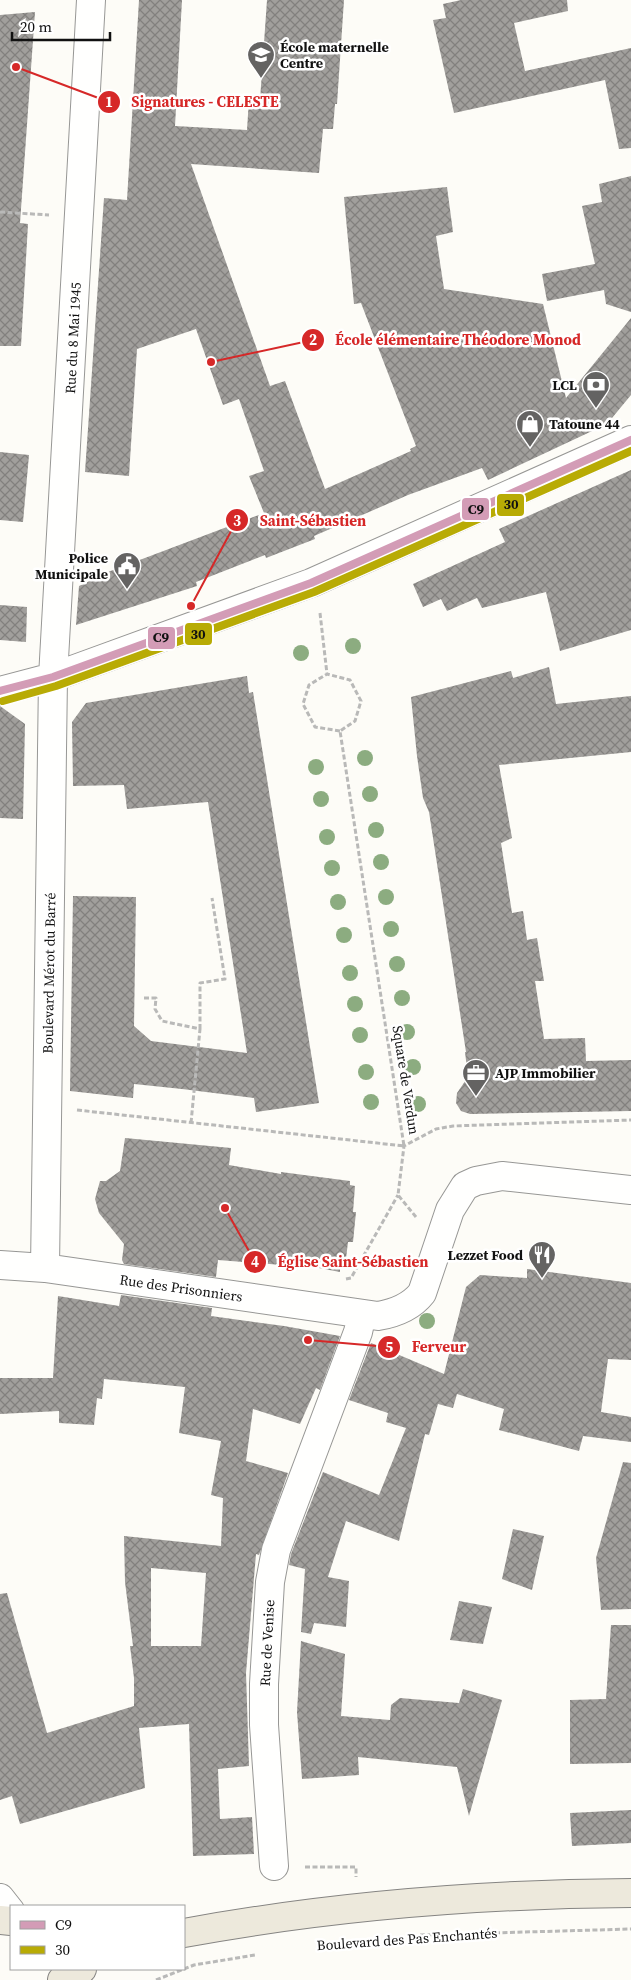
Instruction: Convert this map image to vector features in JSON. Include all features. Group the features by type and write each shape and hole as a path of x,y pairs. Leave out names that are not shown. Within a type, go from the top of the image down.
{"main road":[{"path":"185,1933 246,1921 357,1907 467,1899 631,1893"},
{"path":"62,1980 80,1970"}],"street":[{"name":"Rue du 8 Mai 1945","path":"53,677 91,0"},
{"path":"0,691 53,677 311,583 631,440"},
{"name":"Boulevard Mérot du Barré","path":"45,1268 53,677"},
{"name":"Rue des Prisonniers","path":"0,1265 45,1268 362,1314 393,1313 416,1301 428,1281 450,1210 465,1186 476,1181 502,1176 631,1190"},
{"name":"Rue de Venise","path":"274,1866 264,1724 270,1582 276,1550 358,1332 362,1314"},
{"path":"0,1898 10,1911"}],"path":[{"path":"0,212 79,217"},
{"path":"311,583 320,612 327,674"},
{"path":"327,674 350,680 361,701 355,721 340,731 315,727 303,704 309,685 327,674"},
{"name":"Square de Verdun","path":"72,1106 78,1110 404,1146 340,731"},
{"path":"191,1123 200,1029 200,983 225,979 212,898"},
{"path":"144,998 156,998 155,1009 162,1021 200,1029"},
{"path":"351,1278 398,1195"},
{"path":"274,1866 356,1867 357,1907"},
{"name":"Boulevard des Pas Enchantés","path":"418,1935 631,1929"},
{"path":"185,1969 194,1965 258,1954"},
{"path":"156,1980 181,1970"}],"building":[{"path":"139,0 182,0 175,126 247,130 249,99 260,100 267,0 344,0 337,104 335,104 333,129 323,129 319,173 191,164 270,386 285,381 325,489 411,451 410,449 416,446 361,303 354,304 344,197 447,187 453,232 436,236 444,289 543,304 566,398 631,318 631,395 607,424 488,480 482,468 408,495 314,536 315,539 266,558 265,555 196,582 197,586 76,625 79,586 92,580 92,578 264,513 249,476 264,471 239,399 223,405 196,329 137,349 129,476 85,472 104,198 127,200"},
{"path":"461,0 567,0 568,11 514,23 525,71 631,48 631,148 619,149 605,80 454,113 433,20 446,18 443,4"},
{"path":"35,12 20,223 28,224 21,346 0,346 0,15"},
{"path":"631,176 631,312 606,304 604,290 547,301 542,274 595,264 582,206 602,202 599,184"},
{"path":"0,452 29,455 23,522 0,520"},
{"path":"631,470 631,630 560,651 546,592 482,608 477,598 447,611 441,599 423,607 413,584 505,542 499,529"},
{"path":"0,605 27,607 26,642 0,640"},
{"path":"549,667 556,704 631,696 631,752 499,765 512,838 501,843 512,913 523,911 527,940 537,938 544,981 535,981 544,1039 585,1038 586,1061 631,1060 631,1111 470,1114 461,1111 456,1103 457,1093 468,1077 466,1052 429,812 423,798 411,697 511,671 513,678"},
{"path":"247,676 249,693 253,692 319,1103 256,1112 254,1098 182,1089 134,1084 133,1098 70,1091 73,896 136,897 134,1026 151,1041 247,1053 208,802 127,809 124,785 73,786 72,722 86,703"},
{"path":"0,706 25,724 23,819 0,818"},
{"path":"125,1138 231,1148 229,1165 281,1174 281,1172 350,1181 350,1185 355,1186 353,1212 356,1212 353,1242 348,1242 345,1267 340,1267 340,1272 319,1268 218,1260 216,1277 124,1264 122,1260 124,1244 99,1213 95,1199 100,1181 106,1181 120,1171"},
{"path":"527,1269 631,1283 631,1360 608,1359 601,1412 631,1417 631,1442 583,1436 579,1451 499,1430 504,1409 457,1394 453,1408 438,1404 429,1435 425,1434 399,1541 346,1521 328,1577 349,1581 346,1627 314,1623 311,1634 301,1632 305,1569 289,1565 291,1554 323,1472 379,1495 406,1428 386,1422 388,1413 349,1400 371,1343 444,1374 466,1287 480,1275 527,1278"},
{"path":"121,1295 212,1308 211,1316 340,1336 320,1390 316,1388 300,1424 253,1409 246,1461 288,1473 259,1555 256,1554 246,1673 249,1766 218,1769 220,1819 252,1817 254,1854 193,1856 189,1724 139,1728 145,1788 20,1824 12,1796 0,1800 0,1594 7,1593 47,1733 134,1706 134,1678 130,1646 133,1646 125,1582 124,1536 221,1546 223,1498 211,1495 221,1441 179,1433 185,1387 104,1379 102,1399 97,1398 94,1425 59,1423 59,1411 0,1414 0,1378 53,1378 58,1296 119,1306","holes":["151,1568 206,1573 201,1646 151,1646"]},
{"path":"623,1462 631,1463 631,1609 601,1610 596,1558"},
{"path":"513,1529 544,1536 532,1590 502,1579"},
{"path":"459,1601 492,1607 483,1644 450,1640"},
{"path":"611,1625 631,1625 631,1763 570,1764 570,1700 606,1699"},
{"path":"301,1641 345,1654 341,1716 390,1720 391,1705 400,1698 459,1703 463,1689 502,1700 469,1816 457,1767 358,1757 359,1775 302,1779 297,1712"},
{"path":"631,1810 631,1843 572,1846 570,1813"}],"transit line":[{"name":"C9","path":"0,691 53,677 311,583 631,440"},
{"name":"30","path":"3,701 56,686 314,592 631,451"}],"place":[{"name":"Signatures - CELESTE","path":"16,67"},
{"name":"École maternelle Centre","path":"261,79"},
{"name":"École élémentaire Théodore Monod","path":"211,362"},
{"name":"LCL","path":"596,409"},
{"name":"Tatoune 44","path":"530,448"},
{"name":"Police Municipale","path":"127,590"},
{"name":"Saint-Sébastien","path":"191,606"},
{"name":"AJP Immobilier","path":"476,1097"},
{"name":"Église Saint-Sébastien","path":"225,1208"},
{"name":"Lezzet Food","path":"542,1279"},
{"name":"Ferveur","path":"308,1340"}]}
